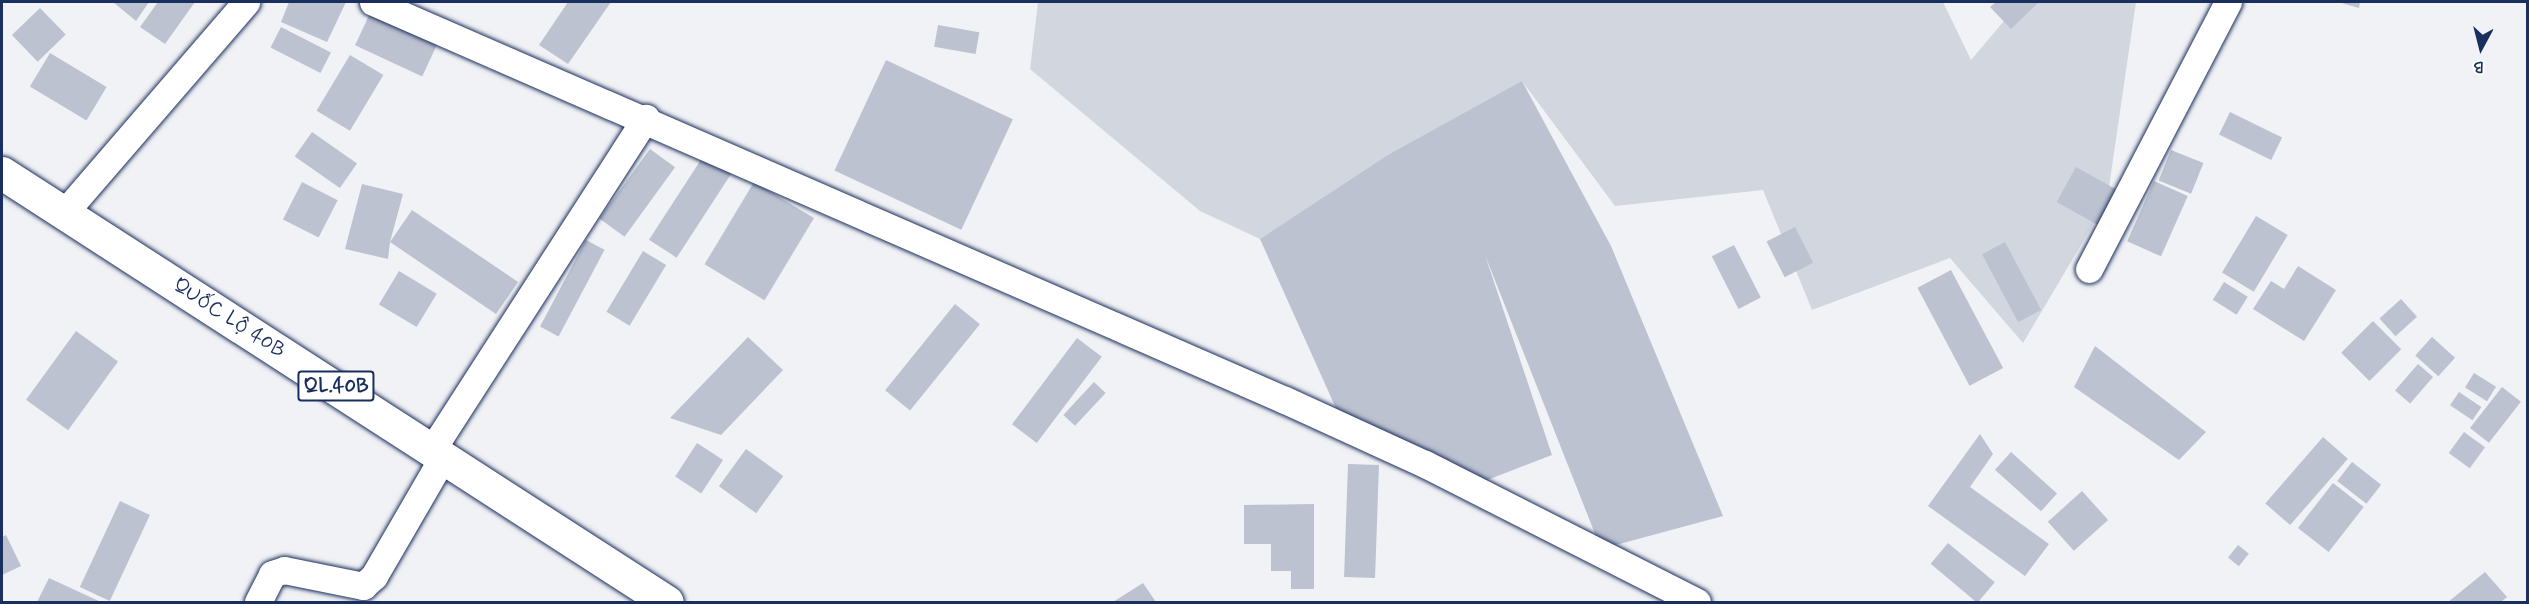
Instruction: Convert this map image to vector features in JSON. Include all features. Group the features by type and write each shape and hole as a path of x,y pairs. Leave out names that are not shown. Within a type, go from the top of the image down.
{"highway":[{"name":"QUỐC LỘ 40B","path":"2,173 667,603"}],"street":[{"path":"64,213 246,2"},
{"path":"373,2 646,118 1425,464 1697,603"},
{"path":"2089,269 2228,2"},
{"path":"258,603 272,574 284,570 363,586 374,576 438,453 646,118"}],"shaded area":[{"path":"1038,2 1943,2 1971,60 2020,2 2136,2 2107,201 2023,343 1950,258 1812,310 1763,190 1615,206 1522,81 1260,239 1200,211 1030,69"}],"building":[{"path":"113,2 149,2 136,21"},
{"path":"158,2 195,2 165,44 140,27"},
{"path":"289,2 346,2 327,42 281,22"},
{"path":"568,2 611,2 568,64 539,45"},
{"path":"1996,2 2039,2 2011,29 1990,7"},
{"path":"2338,2 2360,2 2359,8"},
{"path":"40,8 66,35 38,62 12,35"},
{"path":"372,9 439,40 422,77 355,45"},
{"path":"938,25 979,32 976,54 934,47"},
{"path":"281,27 331,52 320,73 271,47"},
{"path":"50,53 107,87 86,120 30,86"},
{"path":"350,55 383,75 350,131 317,111"},
{"path":"886,60 1013,119 961,230 834,171"},
{"path":"1522,81 1611,246 1723,516 1601,549 1485,255 1552,455 1456,492 1343,424 1260,239 1388,155"},
{"path":"2230,112 2282,137 2271,160 2219,134"},
{"path":"312,132 357,164 340,188 295,157"},
{"path":"650,149 675,167 625,237 599,219"},
{"path":"2171,150 2203,163 2191,194 2159,181"},
{"path":"704,155 732,173 677,258 649,240"},
{"path":"2076,167 2123,193 2104,228 2057,202"},
{"path":"2154,181 2188,196 2161,256 2127,241"},
{"path":"302,182 338,200 319,238 283,219"},
{"path":"754,182 814,218 765,300 705,264"},
{"path":"362,184 403,194 390,242 388,259 345,249"},
{"path":"412,210 518,282 496,314 390,242"},
{"path":"2256,216 2288,235 2254,292 2222,273"},
{"path":"1795,227 1813,263 1785,277 1766,242"},
{"path":"586,240 605,250 559,336 540,327"},
{"path":"2005,242 2041,310 2018,322 1982,254"},
{"path":"1734,245 1761,298 1739,309 1712,256"},
{"path":"643,251 666,265 630,326 606,312"},
{"path":"2298,266 2336,290 2304,341 2253,309 2271,281 2284,289"},
{"path":"1951,270 2003,368 1970,386 1917,288"},
{"path":"399,271 437,294 417,327 379,304"},
{"path":"2224,282 2248,297 2237,315 2213,300"},
{"path":"2401,299 2417,317 2396,336 2379,318"},
{"path":"955,304 980,324 910,410 885,390"},
{"path":"2373,321 2401,349 2369,381 2341,353"},
{"path":"76,331 118,362 68,430 26,400"},
{"path":"748,337 783,370 721,435 670,418"},
{"path":"2432,337 2455,358 2438,376 2415,356"},
{"path":"1077,338 1102,357 1037,443 1012,424"},
{"path":"2095,346 2206,432 2179,460 2074,387"},
{"path":"2418,364 2433,377 2410,404 2395,390"},
{"path":"2474,373 2496,387 2487,401 2465,387"},
{"path":"1094,382 1106,393 1075,426 1063,415"},
{"path":"2502,387 2521,402 2489,443 2470,428"},
{"path":"2459,392 2481,407 2472,420 2450,405"},
{"path":"2464,432 2485,447 2470,468 2449,453"},
{"path":"1980,434 1993,454 1970,487 2049,544 2025,576 1928,506"},
{"path":"2323,437 2348,459 2290,525 2265,503"},
{"path":"697,443 723,460 701,493 675,477"},
{"path":"746,449 783,476 756,513 719,486"},
{"path":"2011,452 2057,493 2041,511 1995,470"},
{"path":"2352,462 2381,485 2366,504 2337,481"},
{"path":"1348,464 1379,465 1375,578 1344,577"},
{"path":"2333,483 2364,507 2329,552 2298,528"},
{"path":"2082,491 2108,520 2074,551 2048,522"},
{"path":"120,501 150,515 110,601 80,587"},
{"path":"1314,504 1314,589 1291,589 1291,571 1271,571 1271,544 1244,544 1244,505"},
{"path":"6,535 21,566 2,575 2,537"},
{"path":"1948,543 1995,582 1976,602 1931,564"},
{"path":"2238,545 2249,554 2239,566 2228,557"},
{"path":"2485,572 2507,597 2501,602 2448,602"},
{"path":"49,578 101,602 37,602"},
{"path":"1143,583 1156,602 1113,602"}]}
